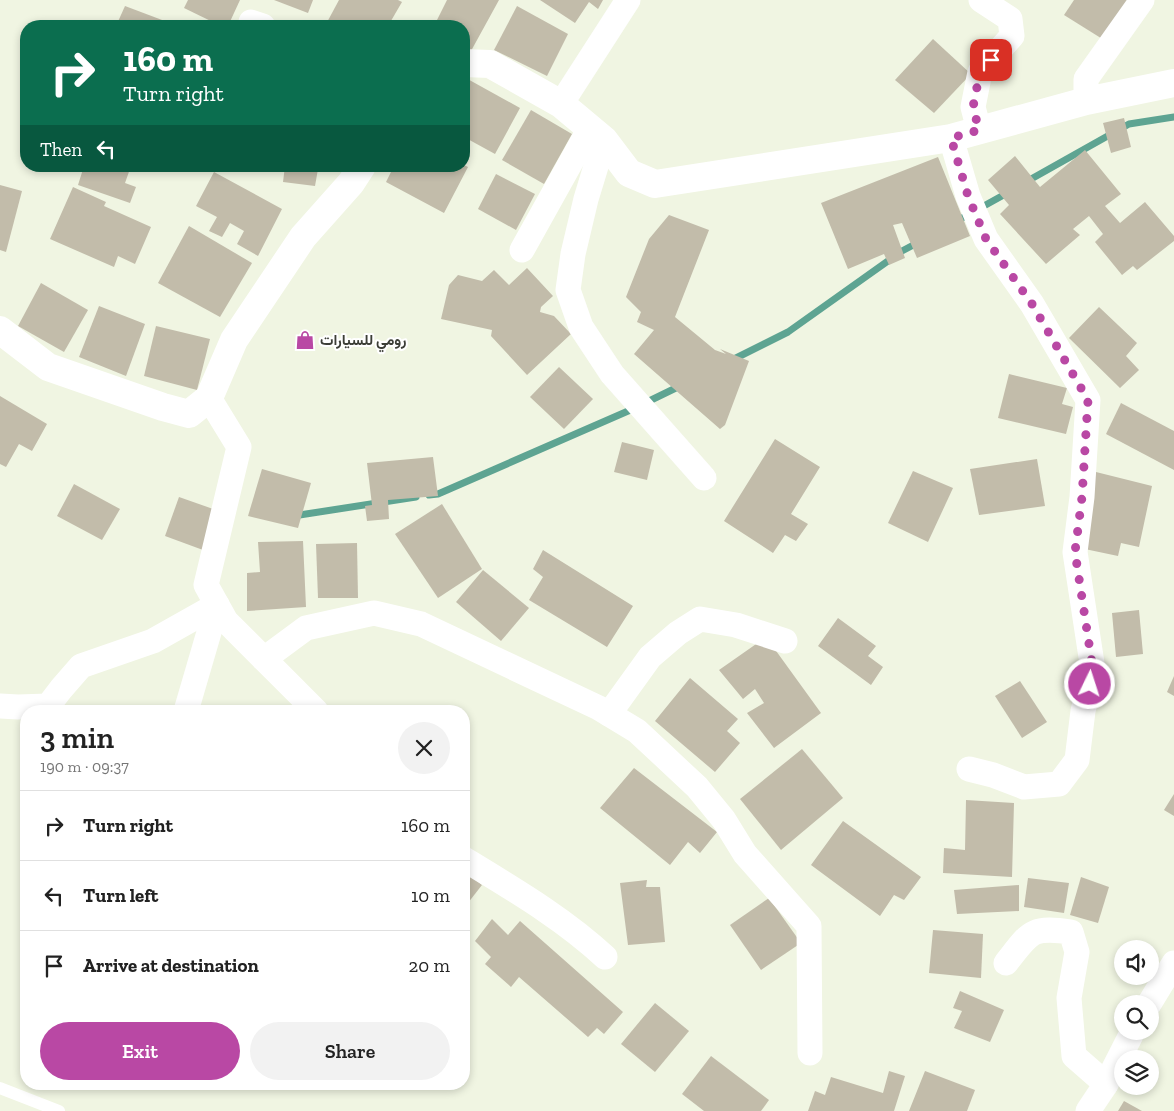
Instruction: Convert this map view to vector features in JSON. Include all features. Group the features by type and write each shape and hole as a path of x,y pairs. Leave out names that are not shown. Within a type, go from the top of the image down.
{"street":[{"path":"561,104 628,0"},
{"path":"979,130 973,107 980,72 1012,36 1010,19 981,0"},
{"path":"1086,101 1086,79 1142,0"},
{"path":"470,63 490,64 561,104 597,134 629,173 655,184 951,138 1086,101 1174,84"},
{"path":"522,250 597,134"},
{"path":"597,134 568,290 581,327 612,374 704,478"},
{"path":"951,138 968,196 986,239 1032,304 1088,400 1082,497 1075,552 1093,670 1083,711 1077,760 1058,784 1024,787 993,775 969,770"},
{"path":"0,330 48,367 163,407 189,414 209,398 234,340 303,237 351,183 358,172"},
{"path":"209,398 239,447 206,585 226,621 310,705"},
{"path":"49,705 81,666 153,641 217,605"},
{"path":"188,705 217,605"},
{"path":"264,660 306,628 374,613 421,624 599,708 637,731 698,787 724,820 745,854 810,926 810,1053"},
{"path":"609,714 650,657 678,633 700,618 736,625 785,641"},
{"path":"0,706 20,707"},
{"path":"470,863 580,934 605,957"},
{"path":"1006,963 1030,933 1050,929 1071,932 1078,952 1069,998 1074,1056 1106,1084"},
{"path":"1154,995 1174,963"},
{"path":"1088,1111 1106,1084 1128,1040"}],"lane":[{"path":"0,1088 59,1111"}],"building":[{"path":"188,0 240,0 231,20 209,20 184,8"},
{"path":"274,0 313,0 308,13"},
{"path":"339,0 398,0 402,2 392,20 328,20"},
{"path":"447,0 499,0 471,51 470,20 437,20"},
{"path":"540,0 603,0 598,9 589,2 575,23"},
{"path":"1074,0 1131,0 1104,40 1064,15"},
{"path":"125,6 162,20 119,20"},
{"path":"517,6 568,34 547,76 494,50"},
{"path":"933,39 971,74 934,113 895,80"},
{"path":"470,80 520,108 495,154 470,140"},
{"path":"531,110 572,134 544,184 502,160"},
{"path":"1124,118 1131,147 1111,153 1103,123"},
{"path":"1085,150 1121,194 1105,206 1120,223 1145,202 1174,236 1174,241 1137,270 1133,266 1122,275 1095,242 1103,234 1089,216 1073,229 1080,235 1046,264 1000,214 1009,205 988,180 1015,156 1040,187"},
{"path":"938,157 970,236 917,258 902,223 893,225 905,258 889,265 884,254 848,269 821,203"},
{"path":"82,172 129,172 125,183 136,187 130,203 78,185"},
{"path":"214,172 282,209 258,256 237,244 244,231 230,223 222,237 209,231 217,217 196,206"},
{"path":"284,172 317,172 315,186 283,182"},
{"path":"391,172 465,172 444,213 386,182"},
{"path":"496,174 535,194 516,230 478,209"},
{"path":"0,185 22,191 6,252 0,250"},
{"path":"73,187 106,202 104,206 151,227 135,264 118,256 114,267 50,239"},
{"path":"669,215 709,230 675,317 715,350 726,354 720,349 749,361 725,425 720,429 634,354 654,330 637,322 641,312 626,297 649,239"},
{"path":"189,226 252,263 220,317 158,283"},
{"path":"527,268 553,296 541,307 540,312 554,316 571,334 527,375 491,336 492,330 441,319 449,285 458,275 482,281 494,270 509,285"},
{"path":"41,283 88,310 64,352 18,326"},
{"path":"99,306 145,324 126,376 79,357"},
{"path":"1099,307 1137,343 1126,356 1139,370 1120,388 1069,338"},
{"path":"156,326 210,339 197,390 144,376"},
{"path":"559,367 593,399 564,429 530,397"},
{"path":"1009,374 1067,388 1062,404 1073,407 1066,434 998,418"},
{"path":"0,396 47,424 32,451 19,444 6,467 0,464"},
{"path":"1121,403 1174,431 1174,470 1106,434"},
{"path":"775,439 820,467 791,514 808,524 796,541 785,535 773,553 724,521"},
{"path":"622,442 654,450 647,480 614,472"},
{"path":"433,457 438,496 388,500 389,519 367,521 365,506 372,505 367,463"},
{"path":"1037,459 1045,506 979,515 970,469"},
{"path":"262,469 311,483 298,528 248,516"},
{"path":"913,471 953,488 928,542 888,523"},
{"path":"1096,472 1152,486 1139,547 1121,543 1118,556 1080,548"},
{"path":"74,484 120,509 102,540 57,516"},
{"path":"179,497 216,510 203,550 165,536"},
{"path":"442,504 482,569 438,598 395,534"},
{"path":"303,541 306,607 247,611 247,573 260,572 258,542"},
{"path":"357,543 358,598 318,598 316,544"},
{"path":"543,550 633,606 607,647 529,600 543,577 533,569"},
{"path":"483,570 529,608 501,641 456,602"},
{"path":"1139,610 1143,654 1116,657 1112,613"},
{"path":"838,618 876,646 868,656 883,667 871,685 818,646"},
{"path":"766,637 821,713 774,748 747,713 764,703 755,689 743,699 719,670"},
{"path":"1174,676 1174,696 1167,692"},
{"path":"690,678 738,719 727,731 740,743 715,772 655,721"},
{"path":"1020,681 1047,722 1022,738 995,696"},
{"path":"802,749 843,798 781,850 740,799"},
{"path":"634,768 717,832 700,853 688,842 670,865 600,808"},
{"path":"1174,794 1174,816 1164,810"},
{"path":"966,800 1014,803 1012,877 943,873 944,848 965,850"},
{"path":"843,821 921,877 904,900 894,895 880,916 811,865"},
{"path":"470,875 482,885 470,900"},
{"path":"1081,877 1109,887 1098,923 1070,915"},
{"path":"1028,878 1069,883 1064,913 1024,907"},
{"path":"647,880 646,887 660,887 665,942 628,945 620,883"},
{"path":"1019,885 1019,911 957,914 954,890"},
{"path":"769,898 801,943 761,970 730,925"},
{"path":"492,919 508,935 520,921 623,1012 604,1034 597,1028 588,1037 519,977 511,987 485,964 491,957 475,941"},
{"path":"933,930 983,934 981,978 929,973"},
{"path":"960,991 1004,1010 990,1042 954,1028 962,1011 953,1008"},
{"path":"655,1003 689,1031 655,1072 621,1044"},
{"path":"711,1056 769,1100 761,1111 704,1111 682,1094"},
{"path":"889,1071 905,1076 894,1111 808,1111 815,1091 825,1095 831,1077 883,1093"},
{"path":"925,1071 975,1090 967,1111 909,1111"},
{"path":"1124,1101 1142,1111 1118,1111"}],"waterway":[{"path":"1024,183 1129,124 1174,117"},
{"path":"955,222 1009,192"},
{"path":"730,361 788,332 902,251 919,242"},
{"path":"645,403 682,385"},
{"path":"429,495 438,494 635,408"},
{"path":"293,516 416,497"}],"place":[{"name":"رومي للسيارات","path":"305,340"}],"route":[{"path":"991,60 980,72 973,107 979,130 951,138 968,196 986,239 1032,304 1088,400 1082,497 1075,552 1093,670 1090,684"}]}
